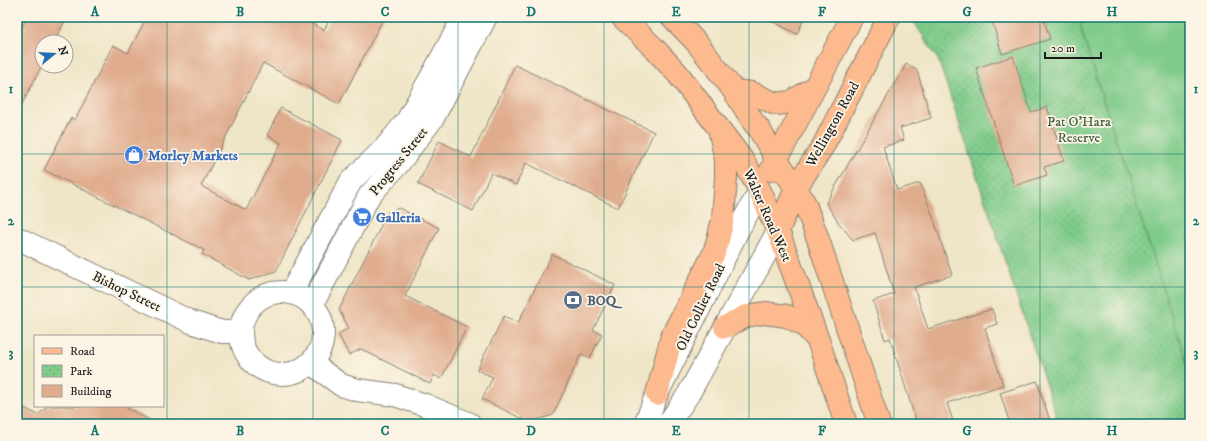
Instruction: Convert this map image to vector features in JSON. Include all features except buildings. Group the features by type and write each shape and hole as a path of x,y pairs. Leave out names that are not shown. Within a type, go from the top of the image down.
{"main road":[{"name":"Walter Road West","path":"622,17 678,74 744,162 760,191 778,231 818,340 846,424"},
{"path":"672,17 697,43 734,91 805,204 880,424"},
{"path":"760,191 852,17"},
{"name":"Wellington Road","path":"778,231 796,188 823,146 889,17"},
{"path":"734,91 752,93 776,104 791,102 815,87"},
{"path":"657,394 672,336 714,253 723,219 726,160 719,128"},
{"path":"726,327 746,316 765,313 787,316 804,325 818,340"}],"street":[{"name":"Progress Street","path":"291,293 351,181 384,148 407,121 464,17"},
{"name":"Progress Street","path":"312,305 368,196 399,163 433,118 486,17"},
{"name":"Old Collier Road","path":"646,424 657,394 760,191"},
{"path":"668,424 688,395 778,231"},
{"name":"Bishop Street","path":"17,238 191,322 222,332 241,332"},
{"path":"281,292 291,293 306,299 312,305 324,328 322,345 318,355 311,363 303,370 292,374 282,375 260,369 252,362 242,343 242,322 246,312 252,304 263,297 281,292"},
{"path":"311,363 342,385 357,390 395,395 425,405 470,424"}],"green space":[{"name":"Pat O'Hara Reserve","path":"912,17 1190,17 1190,424 1059,424 938,59"},
{"path":"1079,17 1190,17 1190,373 1083,36"}],"place":[{"name":"Morley Markets","path":"134,155"},
{"name":"Galleria","path":"362,217"},
{"name":"BOQ","path":"573,300"}]}
